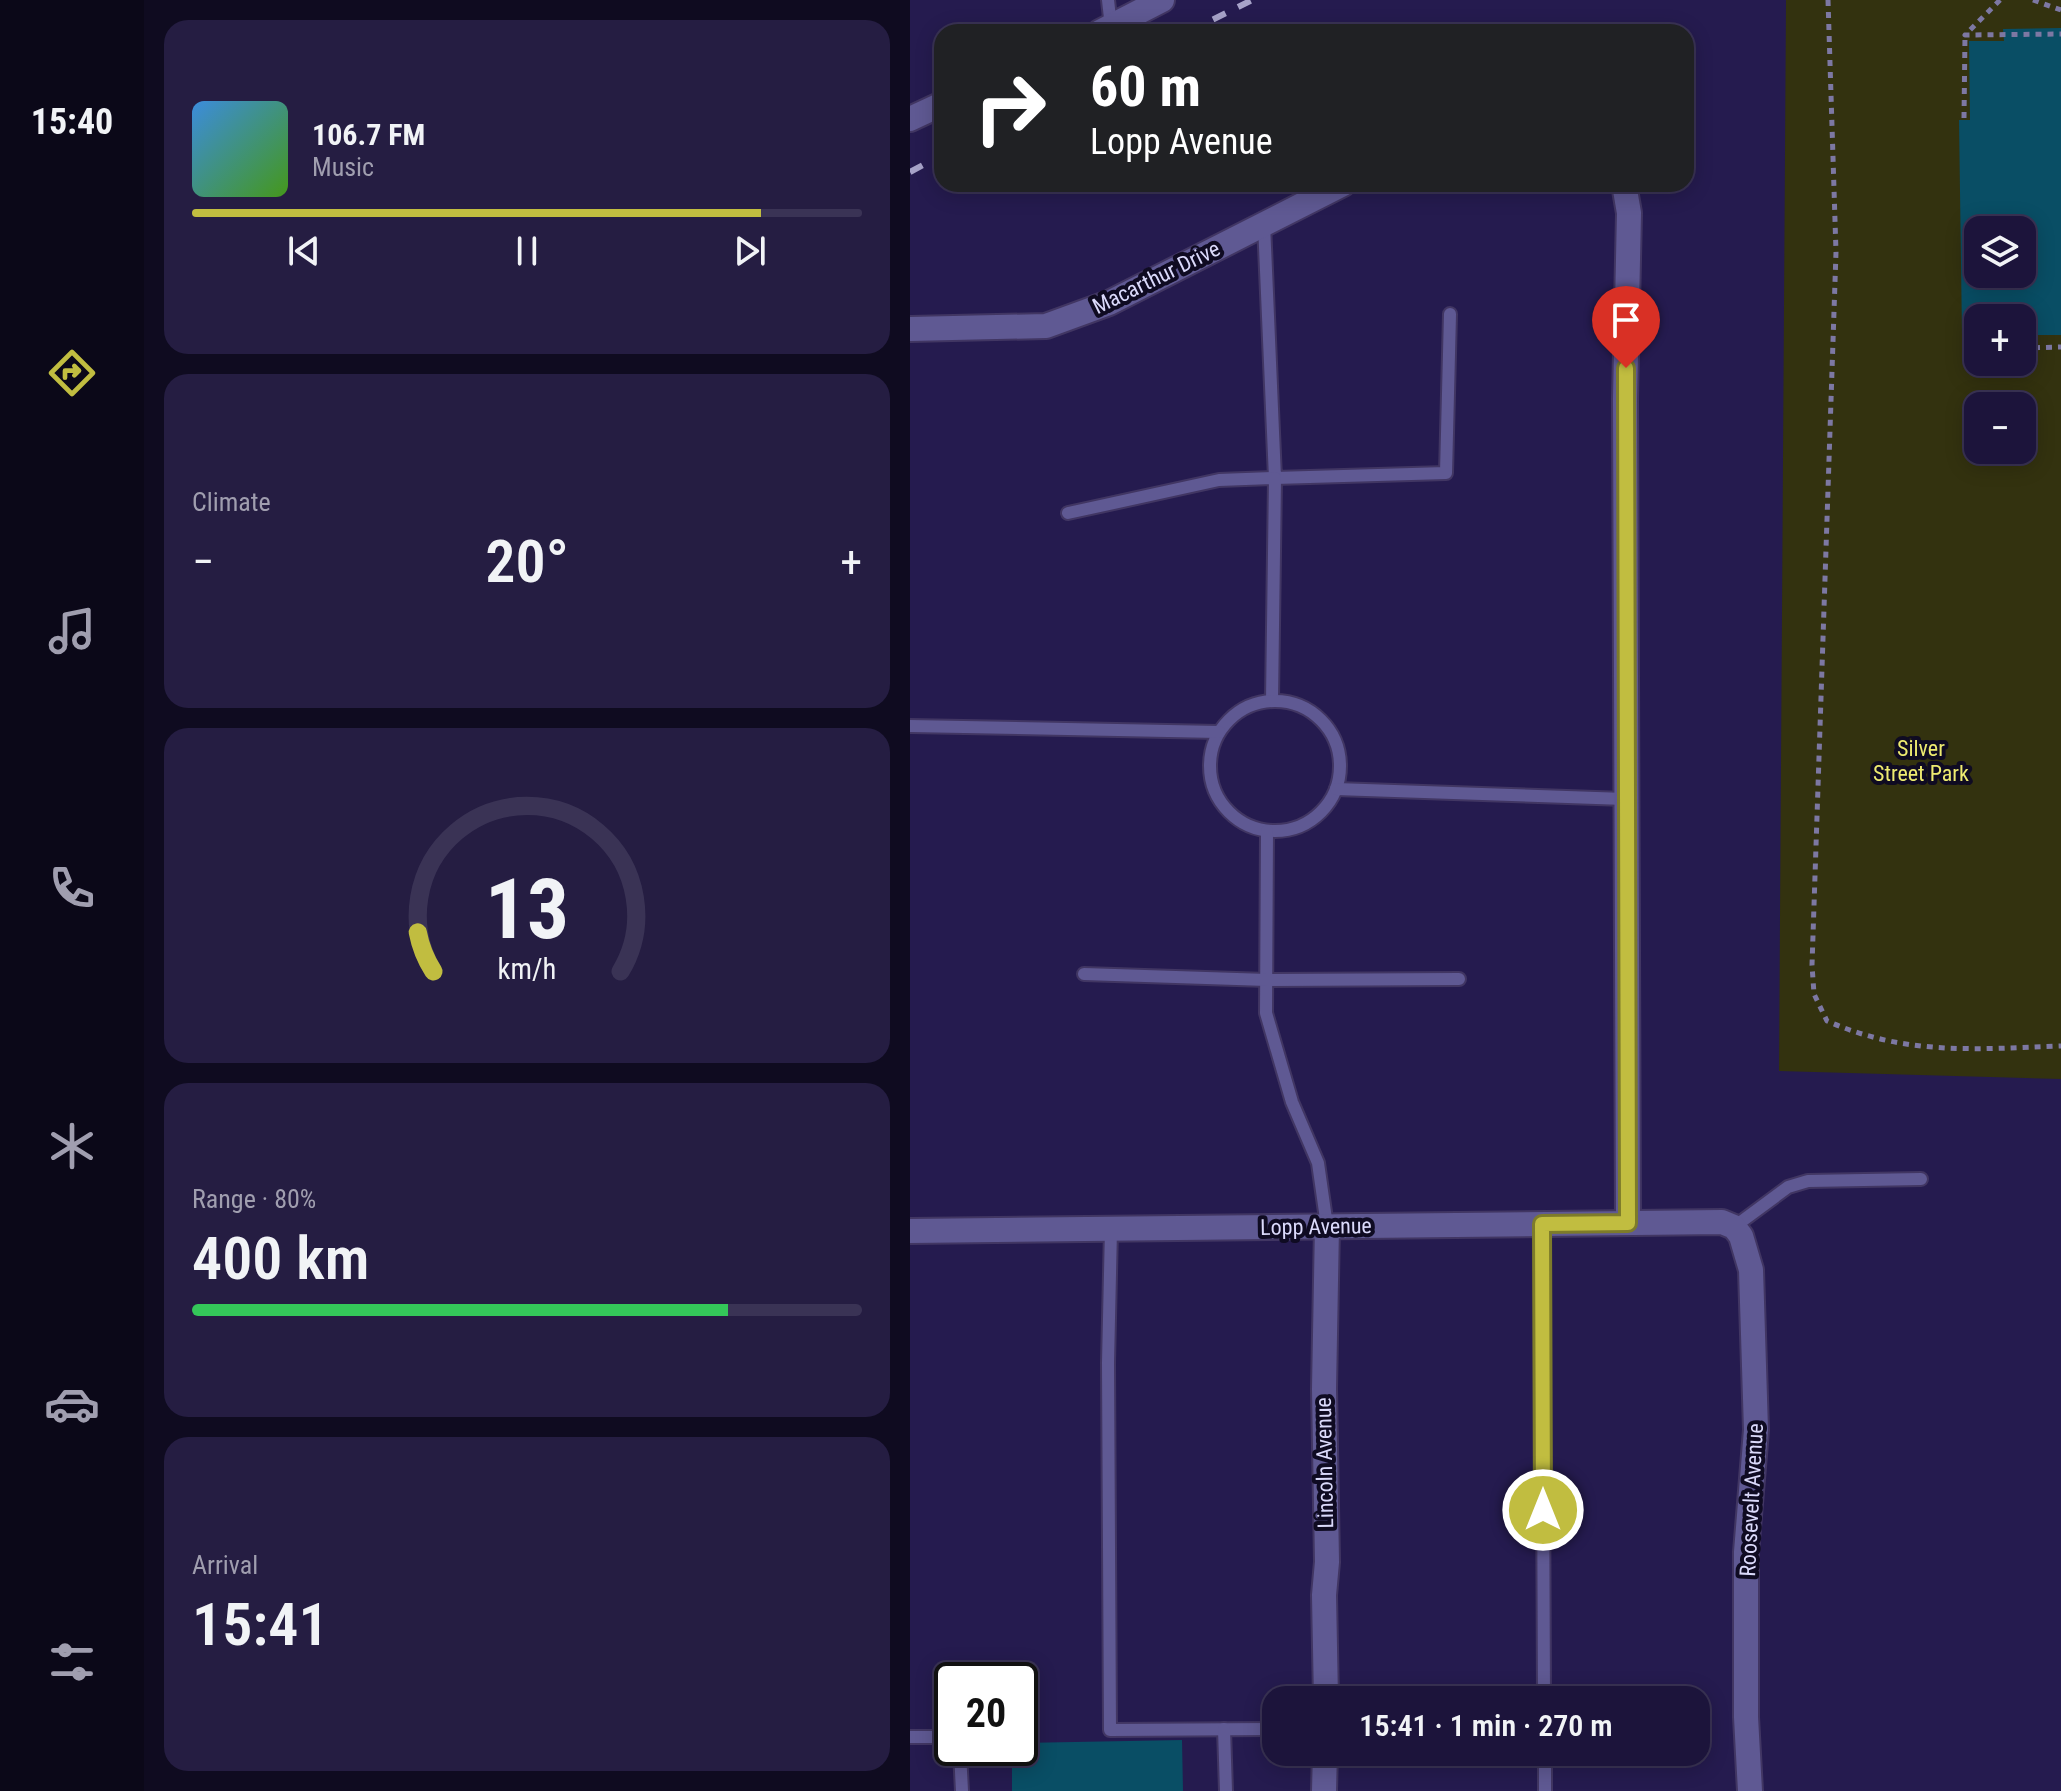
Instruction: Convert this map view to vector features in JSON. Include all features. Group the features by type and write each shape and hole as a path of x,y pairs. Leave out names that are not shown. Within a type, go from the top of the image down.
{"street":[{"path":"1116,24 1162,0"},
{"path":"910,119 934,108"},
{"name":"Macarthur Drive","path":"910,329 1046,326 1109,303 1327,192"},
{"path":"1625,192 1629,213 1625,799 1628,1223"},
{"name":"Lopp Avenue","path":"910,1231 1628,1223 1728,1225"},
{"name":"Roosevelt Avenue","path":"1728,1225 1741,1236 1751,1270 1756,1430 1746,1552 1746,1717 1750,1791"},
{"name":"Lincoln Avenue","path":"1326,1686 1324,1389 1327,1226"},
{"path":"1324,1791 1325,1766"}],"lane":[{"path":"1106,24 1108,0"},
{"path":"1264,224 1275,478 1272,701"},
{"path":"1068,513 1219,480 1446,473 1450,314"},
{"path":"1272,701 1303,708 1328,728 1337,747 1340,768 1336,789 1325,808 1309,822 1289,830 1267,831 1238,818 1216,795 1210,774 1211,752 1219,732 1233,716 1251,705 1272,701"},
{"path":"910,726 1219,732"},
{"path":"1336,789 1625,799"},
{"path":"1267,831 1266,1013 1292,1102 1318,1163 1327,1226"},
{"path":"1084,974 1267,980 1459,979"},
{"path":"1728,1225 1788,1187 1808,1181 1921,1179"},
{"path":"1542,1224 1544,1686"},
{"path":"1111,1229 1108,1363 1110,1730 1262,1729"},
{"path":"1224,1729 1226,1791"},
{"path":"910,1737 934,1737"},
{"path":"959,1766 962,1791"},
{"path":"1545,1766 1545,1791"}],"path":[{"path":"1828,0 1836,252 1812,949 1814,994 1827,1021 1863,1036 1939,1050 2061,1046"},
{"path":"1964,118 1965,35 2000,0"},
{"path":"2033,0 2061,10"},
{"path":"1965,35 2061,34"},
{"path":"2036,348 2061,347"}],"green space":[{"name":"Silver Street Park","path":"1786,0 2061,0 2061,1079 1779,1071"}],"building":[{"path":"2061,28 2061,335 2036,335 2036,304 1964,304 1962,335 1959,120 1970,120 1969,41 2004,41 2003,29"},
{"path":"1182,1740 1183,1791 1012,1791 1012,1766 1038,1766 1038,1743"}],"railway":[{"path":"1204,24 1252,0"},
{"path":"910,172 934,159"}],"route":[{"path":"1543,1510 1542,1224 1628,1223 1625,1012 1626,368"}]}
